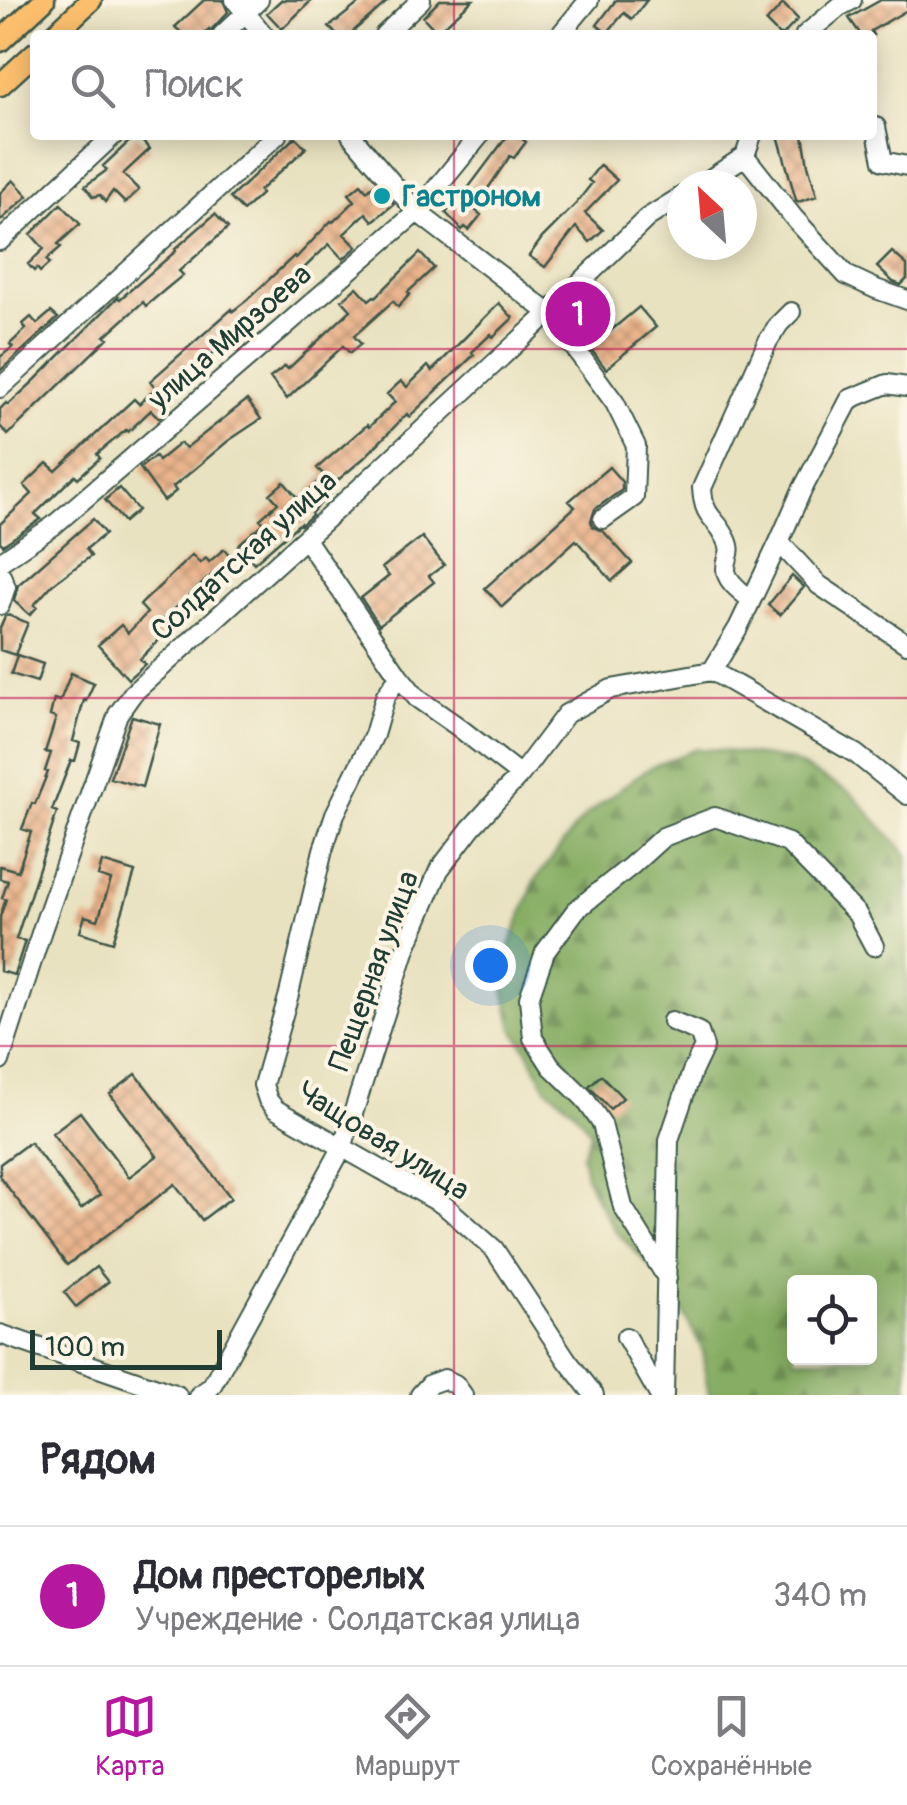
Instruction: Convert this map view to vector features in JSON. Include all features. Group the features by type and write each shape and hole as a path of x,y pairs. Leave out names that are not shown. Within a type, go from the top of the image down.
{"main road":[{"path":"0,41 44,0"},
{"path":"59,30 92,0"},
{"path":"0,85 30,57"}],"street":[{"path":"389,30 421,0"},
{"path":"564,30 588,0"},
{"path":"811,30 852,0"},
{"path":"226,30 246,4 261,30"},
{"path":"877,132 883,162 907,166"},
{"path":"0,241 109,140"},
{"path":"0,388 273,140"},
{"path":"356,140 417,212 549,312 614,403 636,446 634,497 603,519"},
{"name":"улица Мирзоева","path":"0,562 53,526 417,212 476,140"},
{"path":"723,170 745,156 750,140"},
{"path":"745,156 794,218 846,274 907,300"},
{"name":"Солдатская улица","path":"0,1061 118,714 133,694 647,218 667,205"},
{"path":"750,600 731,582 726,568 731,553 726,536 703,504 702,488 768,341 791,312"},
{"path":"907,387 887,384 850,399 801,492 738,628 712,672 856,754 907,795"},
{"path":"305,538 417,698 520,775"},
{"path":"779,542 818,586 907,644"},
{"path":"0,573 6,587 0,605"},
{"name":"Пещерная улица","path":"199,1395 211,1386 342,1148 406,948 439,870 566,714 610,689 712,672"},
{"name":"Чащовая улица","path":"399,676 385,697 374,736 323,850 263,1086 276,1109 445,1206 494,1249 594,1395"},
{"path":"666,1278 623,1207 602,1124 584,1098 551,1066 533,1038 530,998 545,952 576,910 662,836 715,817 788,843 857,914 874,946"},
{"path":"662,1395 669,1140 704,1047 699,1032 672,1022"},
{"path":"0,1334 177,1395"},
{"path":"626,1336 662,1395"},
{"path":"420,1395 430,1384 444,1379 456,1384 463,1395"}],"green space":[{"path":"696,749 789,760 851,793 907,854 907,1395 709,1395 703,1351 670,1286 616,1232 594,1195 582,1155 591,1132 573,1109 546,1087 513,1029 503,984 506,956 535,880 584,817 634,778"}],"building":[{"path":"204,0 223,0 228,12 211,30 175,27"},
{"path":"281,0 312,0 282,29 267,13"},
{"path":"363,0 389,0 355,30 329,27"},
{"path":"440,0 473,0 439,30 423,17"},
{"path":"616,0 647,0 632,19 624,13 610,30 597,25"},
{"path":"881,0 907,0 907,10 873,30 857,30 849,18"},
{"path":"783,4 798,19 788,30 774,30 766,22"},
{"path":"131,140 141,140 150,149 123,174 139,190 125,203 113,191 105,202 100,195 93,197 85,186 107,170 103,166"},
{"path":"292,140 298,140 306,148 243,211 230,198"},
{"path":"504,140 526,142 514,158 510,156 474,209 481,215 469,230 462,230 446,213"},
{"path":"779,140 804,140 817,196 796,200"},
{"path":"600,165 617,180 585,213 603,230 590,242 576,227 545,267 529,256 575,205"},
{"path":"13,180 28,196 0,221 0,193"},
{"path":"376,183 394,204 373,221 366,213 344,234 357,247 343,259 329,244 162,400 170,409 159,418 151,410 97,454 100,458 78,478 75,475 35,514 41,519 3,545 0,542 0,524 32,494 24,485 47,463 56,471 134,399 139,404 156,388 150,381 296,258 355,201 349,194 361,184 367,191"},
{"path":"61,204 80,224 58,244 61,247 46,260 50,263 40,272 37,268 34,271 28,264 44,249 31,234"},
{"path":"215,214 228,228 179,271 183,275 146,306 143,302 105,336 108,338 8,435 0,426 0,409 34,381 118,297"},
{"path":"892,252 907,265 907,279 901,285 877,267"},
{"path":"420,253 434,268 398,307 393,301 354,336 361,344 350,353 343,346 287,399 270,378 285,366 288,369 351,310 342,300 357,287 369,300 376,297"},
{"path":"499,303 513,318 493,337 491,334 409,417 407,414 325,491 329,495 312,515 254,563 238,545 264,523 260,519 278,503 270,494 284,482 300,501 324,475 317,468 395,402 387,394 401,381 407,387 428,366 432,371"},
{"path":"639,307 656,327 606,369 590,348"},
{"path":"51,312 58,318 0,371 0,357 26,329 23,324 31,317 37,324"},
{"path":"247,400 261,419 173,487 176,491 164,501 140,468 155,456 158,461 180,443 186,448"},
{"path":"609,467 622,482 622,490 595,509 591,521 632,563 612,581 576,540 502,607 485,588 575,507 569,501"},
{"path":"119,488 138,510 124,522 105,500"},
{"path":"93,519 105,534 86,549 91,556 53,584 30,615 14,601 18,585"},
{"path":"422,537 444,565 429,576 434,582 379,625 361,598 389,576 382,568"},
{"path":"224,549 234,560 219,574 216,571 155,627 164,635 140,659 145,664 128,679 98,645 121,625 128,633 147,613 140,605 192,555 200,563 206,558 209,562"},
{"path":"792,576 804,587 780,615 768,605"},
{"path":"8,615 28,623 15,655 0,650 0,628"},
{"path":"17,655 43,664 37,682 11,674"},
{"path":"71,673 94,683 84,700 73,741 80,743 75,761 71,760 52,810 57,812 16,939 25,941 14,975 0,971 0,917 8,881 0,879 0,866 18,871 31,832 22,829 48,772 45,771 51,753 45,752 56,718 50,716 54,699 60,701"},
{"path":"132,716 160,724 142,787 110,778"},
{"path":"102,862 135,872 113,942 80,932 85,916 98,920 111,880 98,876"},
{"path":"136,1074 231,1198 202,1220 175,1184 67,1265 0,1177 0,1164 30,1142 81,1209 100,1195 52,1133 80,1112 129,1177 157,1156 110,1094"},
{"path":"601,1075 623,1098 610,1109 589,1086"},
{"path":"96,1267 108,1282 76,1307 64,1292"}],"place":[{"name":"Гастроном","path":"382,196"},
{"name":"Дом престорелых","path":"578,314"}]}
